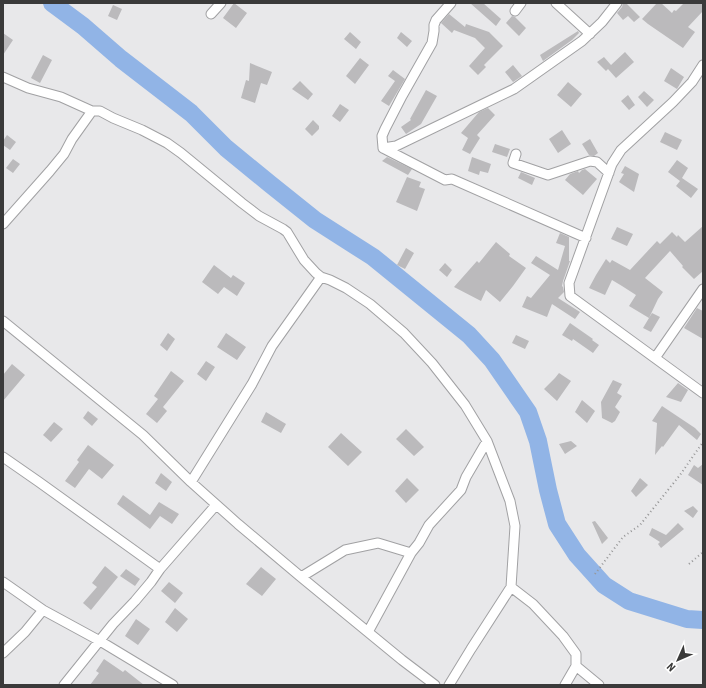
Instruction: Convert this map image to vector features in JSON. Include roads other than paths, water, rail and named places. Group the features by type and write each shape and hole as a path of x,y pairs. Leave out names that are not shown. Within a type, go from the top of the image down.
{"street":[{"path":"211,14 221,3"},
{"path":"383,148 382,136 385,129 432,43 436,20 450,3"},
{"path":"515,11 521,3"},
{"path":"556,3 590,34"},
{"path":"383,148 396,146 514,89 582,41 602,22 617,3"},
{"path":"703,65 692,82 673,102 621,150 612,164 569,283 570,296 703,393"},
{"path":"3,77 28,88 61,97 92,111 100,111 167,143 259,216 283,229 304,260 316,273 321,277 346,288 370,304 404,333 432,363 465,405 487,441 504,482 510,501 515,526 511,587 449,685"},
{"path":"3,224 64,154 72,139 92,111"},
{"path":"383,148 445,180 452,179 586,238"},
{"path":"516,154 513,163 548,175 590,161 597,162 608,173"},
{"path":"191,482 252,384 272,346 321,277"},
{"path":"655,358 703,289"},
{"path":"3,321 143,435 216,505 301,578 435,685"},
{"path":"368,632 429,525 461,490 466,477 487,441"},
{"path":"3,457 160,569"},
{"path":"64,685 113,624 151,582 160,569 216,505"},
{"path":"301,578 345,550 378,543 412,553"},
{"path":"3,582 43,610 100,641 173,685"},
{"path":"511,587 533,604 576,654 576,666 565,685"},
{"path":"3,653 25,632 43,610"},
{"path":"576,666 599,685"}],"waterway":[{"path":"52,3 83,26 121,59 191,113 226,148 315,220 373,257 469,335 492,360 528,412 538,441 557,524 577,555 604,585 629,601 687,619 703,620"}]}
